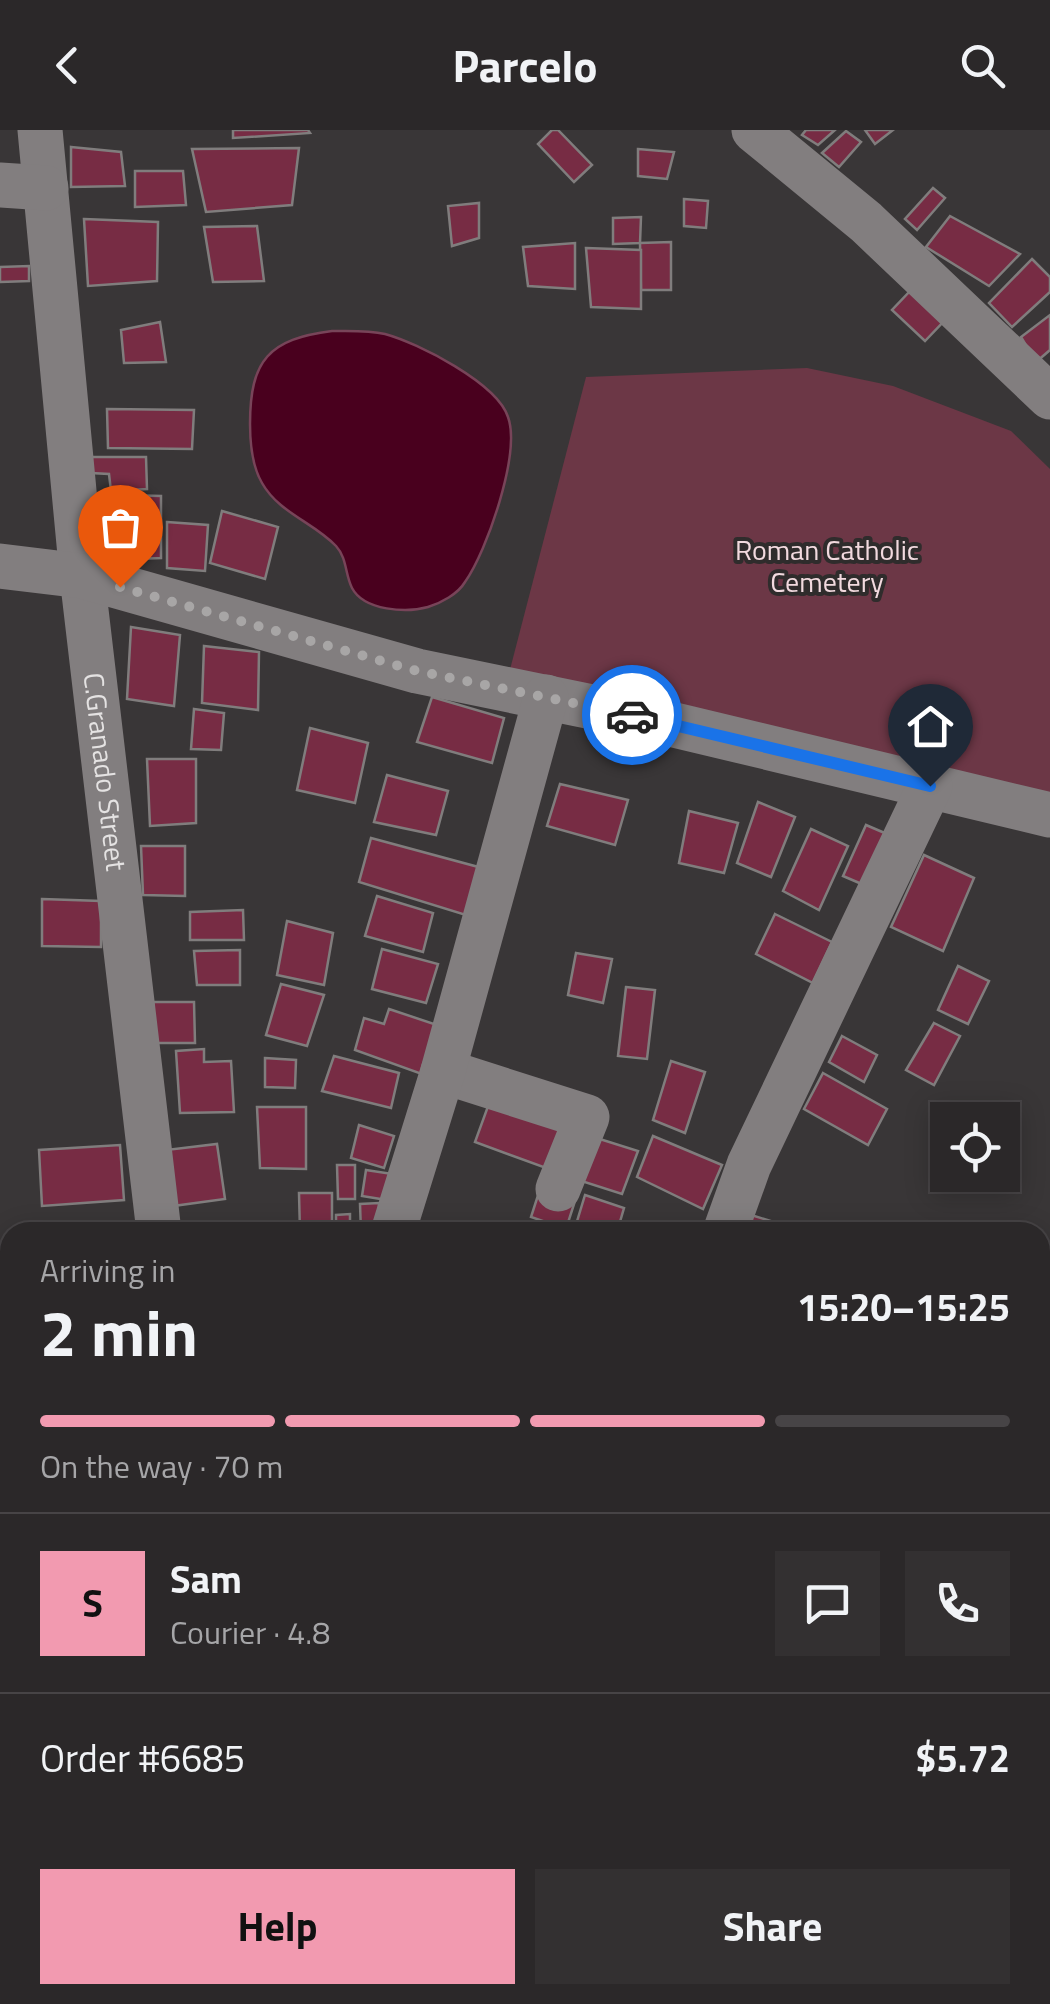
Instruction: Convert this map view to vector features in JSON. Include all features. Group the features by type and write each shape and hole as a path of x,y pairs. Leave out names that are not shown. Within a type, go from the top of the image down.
{"street":[{"name":"C.Granado Street","path":"40,130 82,576 158,1222"},
{"path":"754,130 866,222 1050,397"},
{"path":"0,186 46,188"},
{"path":"0,566 82,576 417,671 546,697 1050,815"},
{"path":"395,1222 443,1071 546,697"},
{"path":"728,1222 748,1165 930,786"},
{"path":"443,1071 587,1117 558,1189"}],"green space":[{"name":"Roman Catholic Cemetery","path":"807,368 893,386 1011,431 1050,469 1050,810 506,685 586,377"}],"shaded area":[{"path":"332,331 379,333 417,346 473,378 501,404 508,417 511,433 506,477 483,548 462,586 433,605 409,610 387,608 358,596 336,546 278,502 256,469 250,424 259,369 278,347"}],"building":[{"path":"233,130 308,130 310,133 233,138"},
{"path":"552,130 558,130 592,165 574,182 538,144"},
{"path":"806,130 835,130 818,145 802,135"},
{"path":"865,130 893,130 875,144"},
{"path":"846,131 861,142 839,167 822,153"},
{"path":"71,147 121,152 125,186 71,187"},
{"path":"299,148 292,205 206,212 192,149"},
{"path":"638,149 674,152 667,179 638,176"},
{"path":"135,171 183,171 186,205 135,207"},
{"path":"933,188 945,198 917,230 905,219"},
{"path":"684,199 708,201 706,228 684,226"},
{"path":"479,203 479,238 452,246 448,206"},
{"path":"950,216 1020,254 989,286 926,247"},
{"path":"641,217 640,243 613,244 613,218"},
{"path":"84,219 158,222 157,281 88,286"},
{"path":"257,226 264,281 213,282 204,227"},
{"path":"671,242 671,290 641,290 640,243"},
{"path":"575,243 575,289 528,286 523,247"},
{"path":"586,248 641,250 641,309 591,307"},
{"path":"1032,259 1050,277 1050,292 1012,327 989,303"},
{"path":"29,266 29,281 0,282 0,267"},
{"path":"912,289 945,320 925,341 892,310"},
{"path":"1050,315 1050,350 1036,362 1021,337"},
{"path":"160,322 166,362 124,363 121,330"},
{"path":"107,409 194,410 192,449 108,448"},
{"path":"91,457 146,457 147,489 111,491 109,474 91,473"},
{"path":"122,495 161,496 161,558 106,560 104,530 114,529 114,510 122,509"},
{"path":"222,511 278,527 265,579 210,563"},
{"path":"167,522 208,525 205,571 167,568"},
{"path":"131,627 180,635 174,706 127,699"},
{"path":"204,646 259,652 258,710 202,703"},
{"path":"432,697 504,718 492,763 417,742"},
{"path":"194,709 224,713 221,750 191,749"},
{"path":"310,728 368,743 355,803 297,790"},
{"path":"147,759 196,759 196,823 150,826"},
{"path":"387,775 448,791 436,835 374,822"},
{"path":"560,784 628,800 615,845 547,826"},
{"path":"758,802 795,817 771,877 737,863"},
{"path":"689,811 738,823 724,873 679,863"},
{"path":"866,825 901,840 878,891 843,876"},
{"path":"811,829 848,846 819,910 783,891"},
{"path":"371,838 482,868 469,916 359,882"},
{"path":"141,846 185,846 185,896 143,895"},
{"path":"924,855 974,878 943,951 891,927"},
{"path":"377,896 433,913 423,952 365,936"},
{"path":"42,899 101,901 101,947 42,946"},
{"path":"243,910 244,940 190,940 190,912"},
{"path":"775,914 832,942 813,983 756,954"},
{"path":"287,921 333,933 324,985 277,975"},
{"path":"382,949 438,964 426,1003 372,989"},
{"path":"240,950 240,985 197,985 194,951"},
{"path":"576,953 612,959 603,1003 568,995"},
{"path":"958,966 989,981 968,1024 938,1010"},
{"path":"281,984 324,995 307,1046 266,1035"},
{"path":"626,987 655,990 647,1059 618,1056"},
{"path":"153,1002 194,1002 195,1043 156,1043"},
{"path":"389,1009 446,1028 430,1077 355,1050 364,1018 384,1024"},
{"path":"934,1023 960,1036 934,1085 906,1070"},
{"path":"842,1036 877,1055 864,1082 829,1062"},
{"path":"204,1049 204,1062 231,1061 234,1112 180,1113 176,1051"},
{"path":"334,1056 399,1073 391,1108 322,1091"},
{"path":"265,1058 296,1060 295,1088 265,1087"},
{"path":"671,1061 705,1072 685,1133 653,1120"},
{"path":"823,1073 887,1109 868,1145 804,1109"},
{"path":"491,1098 575,1130 557,1172 475,1142"},
{"path":"257,1107 306,1107 306,1169 260,1168"},
{"path":"359,1125 394,1136 384,1168 351,1158"},
{"path":"587,1135 638,1151 622,1194 572,1178"},
{"path":"653,1136 722,1165 703,1209 637,1177"},
{"path":"217,1144 225,1199 173,1206 166,1150"},
{"path":"120,1145 124,1200 42,1206 39,1150"},
{"path":"337,1165 355,1165 355,1199 338,1199"},
{"path":"366,1170 399,1175 393,1201 362,1196"},
{"path":"540,1189 575,1201 568,1222 546,1222 531,1217"},
{"path":"299,1193 332,1193 332,1222 300,1222"},
{"path":"585,1195 624,1208 620,1222 577,1222"},
{"path":"379,1203 379,1222 361,1222 360,1204"},
{"path":"350,1214 350,1222 336,1222 336,1215"},
{"path":"748,1214 774,1222 746,1222"}],"way so far":[{"path":"120,587 417,671 632,715"}],"route":[{"path":"632,715 930,786"}]}
